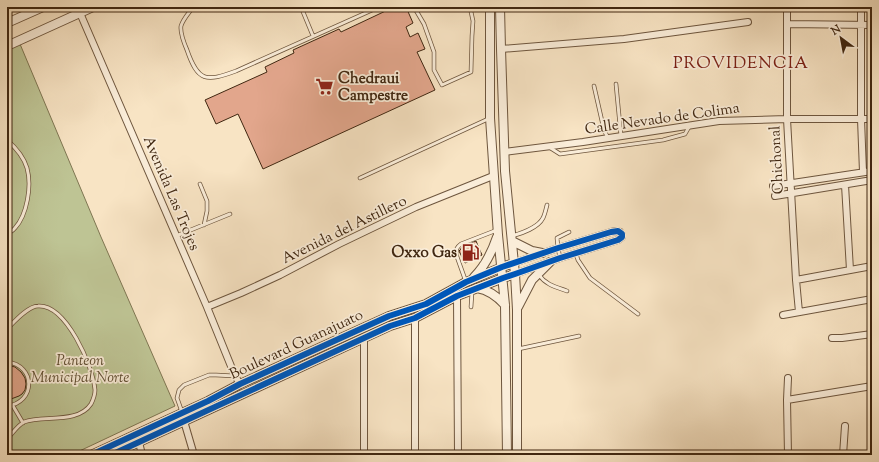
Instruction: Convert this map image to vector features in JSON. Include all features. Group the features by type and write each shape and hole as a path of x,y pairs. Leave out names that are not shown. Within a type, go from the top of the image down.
{"street":[{"path":"7,23 43,7"},
{"path":"7,46 93,7"},
{"path":"490,7 490,118 505,305 507,455"},
{"path":"500,7 505,171 515,274 517,455"},
{"name":"Chichonal","path":"787,7 787,119 799,312"},
{"path":"862,7 861,119 863,172"},
{"name":"Avenida Las Trojes","path":"80,13 207,307 235,376 240,384"},
{"path":"501,49 624,39 748,22"},
{"path":"787,24 872,25"},
{"name":"Calle Nevado de Colima","path":"504,152 719,121 872,119"},
{"path":"773,186 872,170"},
{"name":"Avenida del Astillero","path":"207,307 280,275 339,244 416,207 494,176"},
{"path":"775,196 872,180"},
{"path":"845,185 850,270"},
{"path":"514,263 611,232 618,231 622,234 622,237 618,240 515,274"},
{"path":"468,281 487,261 494,246 498,232"},
{"path":"512,238 532,251 542,253"},
{"path":"516,310 529,285 550,262"},
{"name":"Boulevard Guanajuato","path":"91,455 208,401 240,384 389,316 426,304 468,281 514,263"},
{"path":"796,280 872,266"},
{"name":"Boulevard Guanajuato","path":"111,455 390,326 415,318 457,296 515,274"},
{"path":"474,289 483,289 493,294 505,305"},
{"path":"457,296 458,455"},
{"path":"783,314 872,299"},
{"path":"415,318 415,455"},
{"path":"832,338 872,334"},
{"path":"364,338 364,455"},
{"path":"788,378 788,455"},
{"path":"787,400 872,386"},
{"path":"184,421 194,455"},
{"path":"843,455 844,426"},
{"path":"139,442 142,455"}],"lane":[{"path":"193,7 181,26 181,33 190,60 195,69 198,73 208,78 225,75 344,24 379,7"},
{"path":"301,7 313,36"},
{"path":"414,7 424,24 434,52 434,70 442,85 471,72 473,22 470,7"},
{"path":"616,84 622,136"},
{"path":"594,86 604,130 608,138"},
{"path":"360,178 490,118"},
{"path":"547,146 560,154 663,140 685,134 690,125"},
{"path":"7,140 19,153 27,168 29,189 22,216 14,230 7,234"},
{"path":"200,184 207,201 207,211 204,225"},
{"path":"512,238 539,224 543,218 547,205"},
{"path":"176,236 230,214"},
{"path":"468,281 456,254 457,247 461,244 498,232"},
{"path":"560,258 557,238 569,232"},
{"path":"575,253 590,278 638,314"},
{"path":"538,274 550,285 567,291"},
{"path":"471,307 474,289"},
{"path":"7,329 33,307 44,306 56,312 64,320 82,347 91,372 95,391 94,398 90,406 82,411 64,418 47,418 23,423 7,439"},
{"path":"517,349 579,336"},
{"path":"7,362 21,366 29,379 29,390 27,394 20,402 13,406 7,406"},
{"path":"182,412 177,398 179,390 184,385 209,375 235,376"},
{"path":"13,406 23,423"}],"green space":[{"name":"Panteon Municipal Norte","path":"20,44 101,237 175,406 71,455 7,455 7,50"}],"building":[{"path":"394,7 406,7 413,23 406,27 410,37 418,33 425,49 417,52 435,90 263,169 238,114 216,124 205,100 267,72 265,67 294,53 293,50 339,29 341,32"},
{"name":"Oxxo Gas","path":"476,241 482,255 465,263 459,251 462,247"},
{"path":"7,365 15,367 21,372 25,378 26,384 25,390 22,394 11,399 7,398"}],"cycle path":[{"path":"91,455 299,357 389,316 426,304 466,282 502,267 611,232 618,231 622,234 622,237 618,240 560,258 457,296 415,318 390,326 111,455"}],"place":[{"name":"Chedraui Campestre","path":"325,87"},
{"name":"Oxxo Gas","path":"470,252"}],"district":[{"name":"PROVIDENCIA","path":"741,62"}]}
